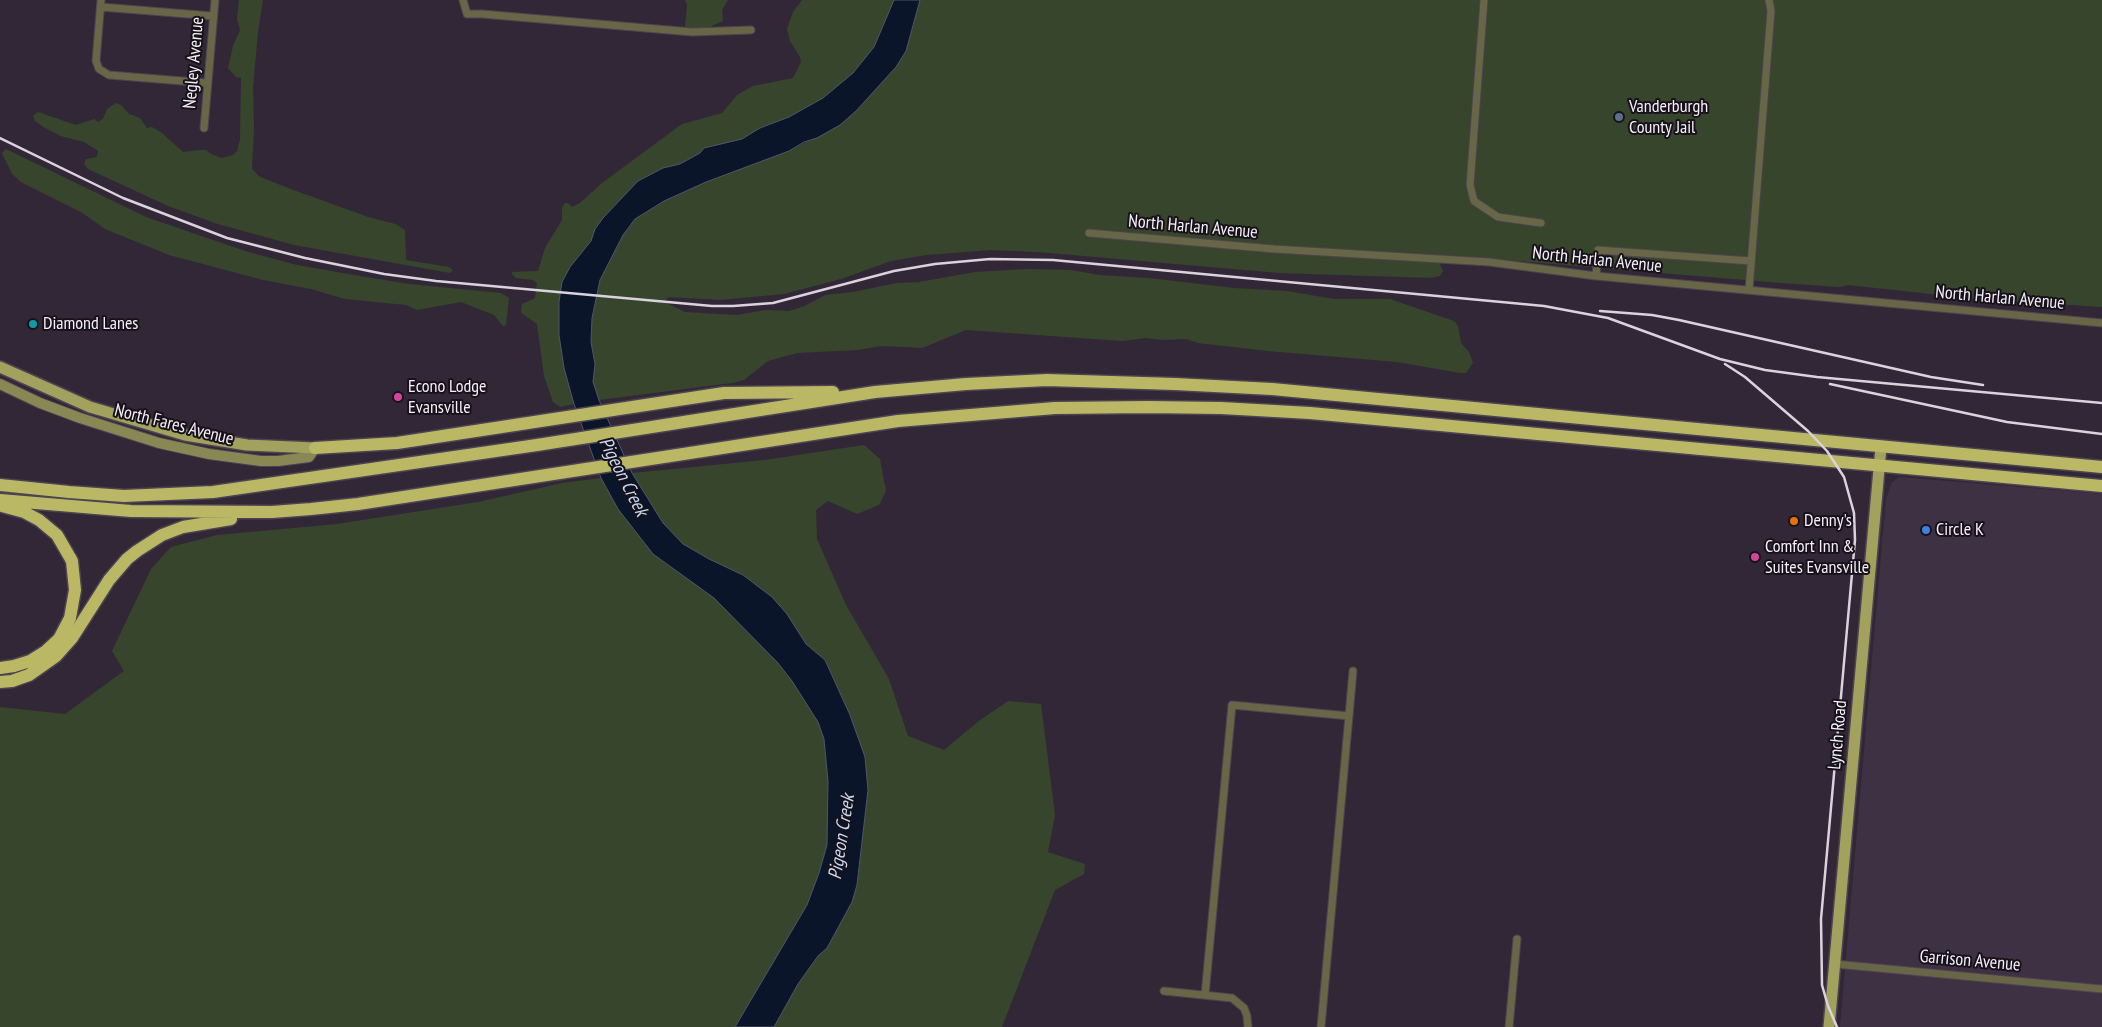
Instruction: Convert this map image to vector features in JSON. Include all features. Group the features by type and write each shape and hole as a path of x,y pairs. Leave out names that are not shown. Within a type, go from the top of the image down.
{"highway":[{"path":"0,485 124,496 213,492 537,445 875,392 1046,380 1272,389 2102,466"},
{"path":"315,448 397,442 724,393 875,392"},
{"path":"0,682 12,681 30,675 56,656 72,638 99,593 119,567 137,551 155,539 198,524 272,512 358,504 846,428 946,416 1055,408 1177,407 1319,414 2102,486"},
{"path":"0,500 132,511 272,512"},
{"path":"0,505 24,512 39,520 57,535 72,561 75,590 70,618 55,643 46,652 30,661 0,668"}],"main road":[{"name":"North Fares Avenue","path":"0,367 90,407 185,435 247,445 315,448"},
{"name":"Lynch Road","path":"1829,1027 1881,446"}],"street":[{"name":"Negley Avenue","path":"204,128 215,0"},
{"path":"463,0 467,14 692,32 751,30"},
{"path":"1484,0 1470,185 1474,201 1498,217 1541,223"},
{"path":"1749,290 1771,12 1769,0"},
{"path":"207,83 109,75 102,71 96,61 101,3 214,16"},
{"name":"North Harlan Avenue","path":"1089,233 1274,249 1490,262 1596,276 2102,323"},
{"path":"1596,276 1598,250 1751,261"},
{"name":"North Fares Avenue","path":"0,384 40,403 88,420 154,442 209,454 262,461 278,461 309,456 315,448"},
{"path":"1321,1027 1353,671"},
{"path":"1205,995 1232,705 1349,716"},
{"path":"1509,1027 1517,939"},
{"name":"Garrison Avenue","path":"1836,964 2102,989"},
{"path":"1164,991 1228,997 1239,1001 1247,1016 1248,1027"}],"shaded area":[{"path":"1899,477 2102,494 2102,1027 1840,1027 1886,499 1892,482"}],"green space":[{"path":"239,0 263,0 253,87 252,169 260,177 291,189 368,217 395,224 405,230 406,260 449,267 453,270 450,273 294,245 218,224 168,206 88,169 84,164 86,159 97,157 98,151 84,142 61,136 35,121 33,116 38,112 76,125 94,119 98,122 103,119 107,109 116,103 121,105 129,114 140,118 147,128 152,127 162,133 183,152 206,150 222,158 233,155 237,151 240,140 241,78 236,77 228,68 233,46 240,30 237,19"},
{"path":"685,0 728,0 722,10 723,21 708,28 685,27 687,4"},
{"path":"802,0 894,0 874,47 853,73 823,98 789,117 760,128 742,139 704,148 700,153 680,164 663,168 638,181 603,218 595,229 591,241 570,267 559,335 564,368 574,404 560,407 553,402 544,376 537,324 521,313 522,304 535,298 537,283 533,280 516,278 512,272 538,271 545,248 562,220 562,208 565,203 572,207 580,203 602,183 682,124 722,113 737,95 753,86 793,78 801,62 790,41 787,29 793,12"},
{"path":"920,0 2102,0 2102,307 1977,299 1848,285 1839,287 1781,283 1446,255 1440,265 1443,271 1440,276 1429,278 1279,273 1038,252 990,250 927,255 891,261 841,279 784,294 720,300 668,297 664,302 685,312 737,315 766,310 789,311 805,306 825,295 853,292 897,283 919,282 975,272 1027,269 1071,270 1099,275 1149,278 1234,288 1287,291 1334,299 1390,299 1454,321 1458,326 1461,343 1469,352 1473,363 1466,373 1460,373 1397,362 1268,351 1198,343 1186,339 1163,340 1146,338 1122,341 966,330 922,348 881,346 858,350 797,353 768,361 744,380 732,383 599,400 593,382 595,364 591,342 592,318 600,280 623,235 635,219 664,201 706,182 789,151 840,125 896,67 906,51"},
{"path":"6,149 146,217 245,251 297,265 354,275 409,284 501,293 509,298 506,325 503,326 494,315 461,302 417,310 406,305 345,299 169,255 105,229 81,212 21,182 12,174 2,153"},
{"path":"864,445 880,459 886,491 879,505 857,514 828,501 816,510 817,539 846,605 889,679 908,736 944,750 979,721 1008,701 1041,704 1055,815 1048,852 1085,864 1084,874 1055,890 1002,1027 774,1027 798,984 818,956 827,948 852,902 857,885 868,790 865,757 850,715 825,660 806,644 787,614 709,559 683,544 663,523 632,473 765,460"},
{"path":"601,478 618,509 653,554 714,598 778,663 818,722 824,739 828,781 827,845 819,873 807,905 735,1027 0,1027 0,707 65,714 124,671 112,651 151,569 171,547 217,535 337,524 478,502 562,483"}],"water":[{"name":"Pigeon Creek","path":"894,0 920,0 906,51 896,67 856,111 840,125 817,138 804,142 789,151 706,182 664,201 635,219 623,235 600,280 592,318 591,342 595,364 593,382 599,400 632,473 663,523 683,544 743,575 772,597 787,614 806,644 825,660 850,715 865,757 868,790 857,885 852,902 827,948 818,956 798,984 774,1027 735,1027 807,905 819,873 827,845 828,781 824,739 818,722 778,663 714,598 653,554 618,509 601,478 574,404 564,368 559,335 559,302 562,282 570,267 591,241 595,229 603,218 638,181 663,168 680,164 700,153 704,148 742,139 760,128 789,117 823,98 853,73 874,47"}],"railway":[{"path":"0,138 123,198 227,238 305,258 384,274 436,281 712,306 733,306 773,303 894,271 935,264 990,259 1053,260 1544,306 1608,318 1720,359 1765,370 1817,377 2102,403"},
{"path":"1600,311 1652,315 1679,320 1931,377 1983,385"},
{"path":"1725,364 1745,377 1808,431 1827,451 1844,477 1854,513 1855,540 1821,919 1822,985 1837,1027"},
{"path":"1830,384 2007,422 2102,434"}],"place":[{"name":"Vanderburgh County Jail","path":"1619,117"},
{"name":"Diamond Lanes","path":"33,324"},
{"name":"Econo Lodge Evansville","path":"398,397"},
{"name":"Denny's","path":"1794,521"},
{"name":"Circle K","path":"1926,530"},
{"name":"Comfort Inn & Suites Evansville","path":"1755,557"}]}
